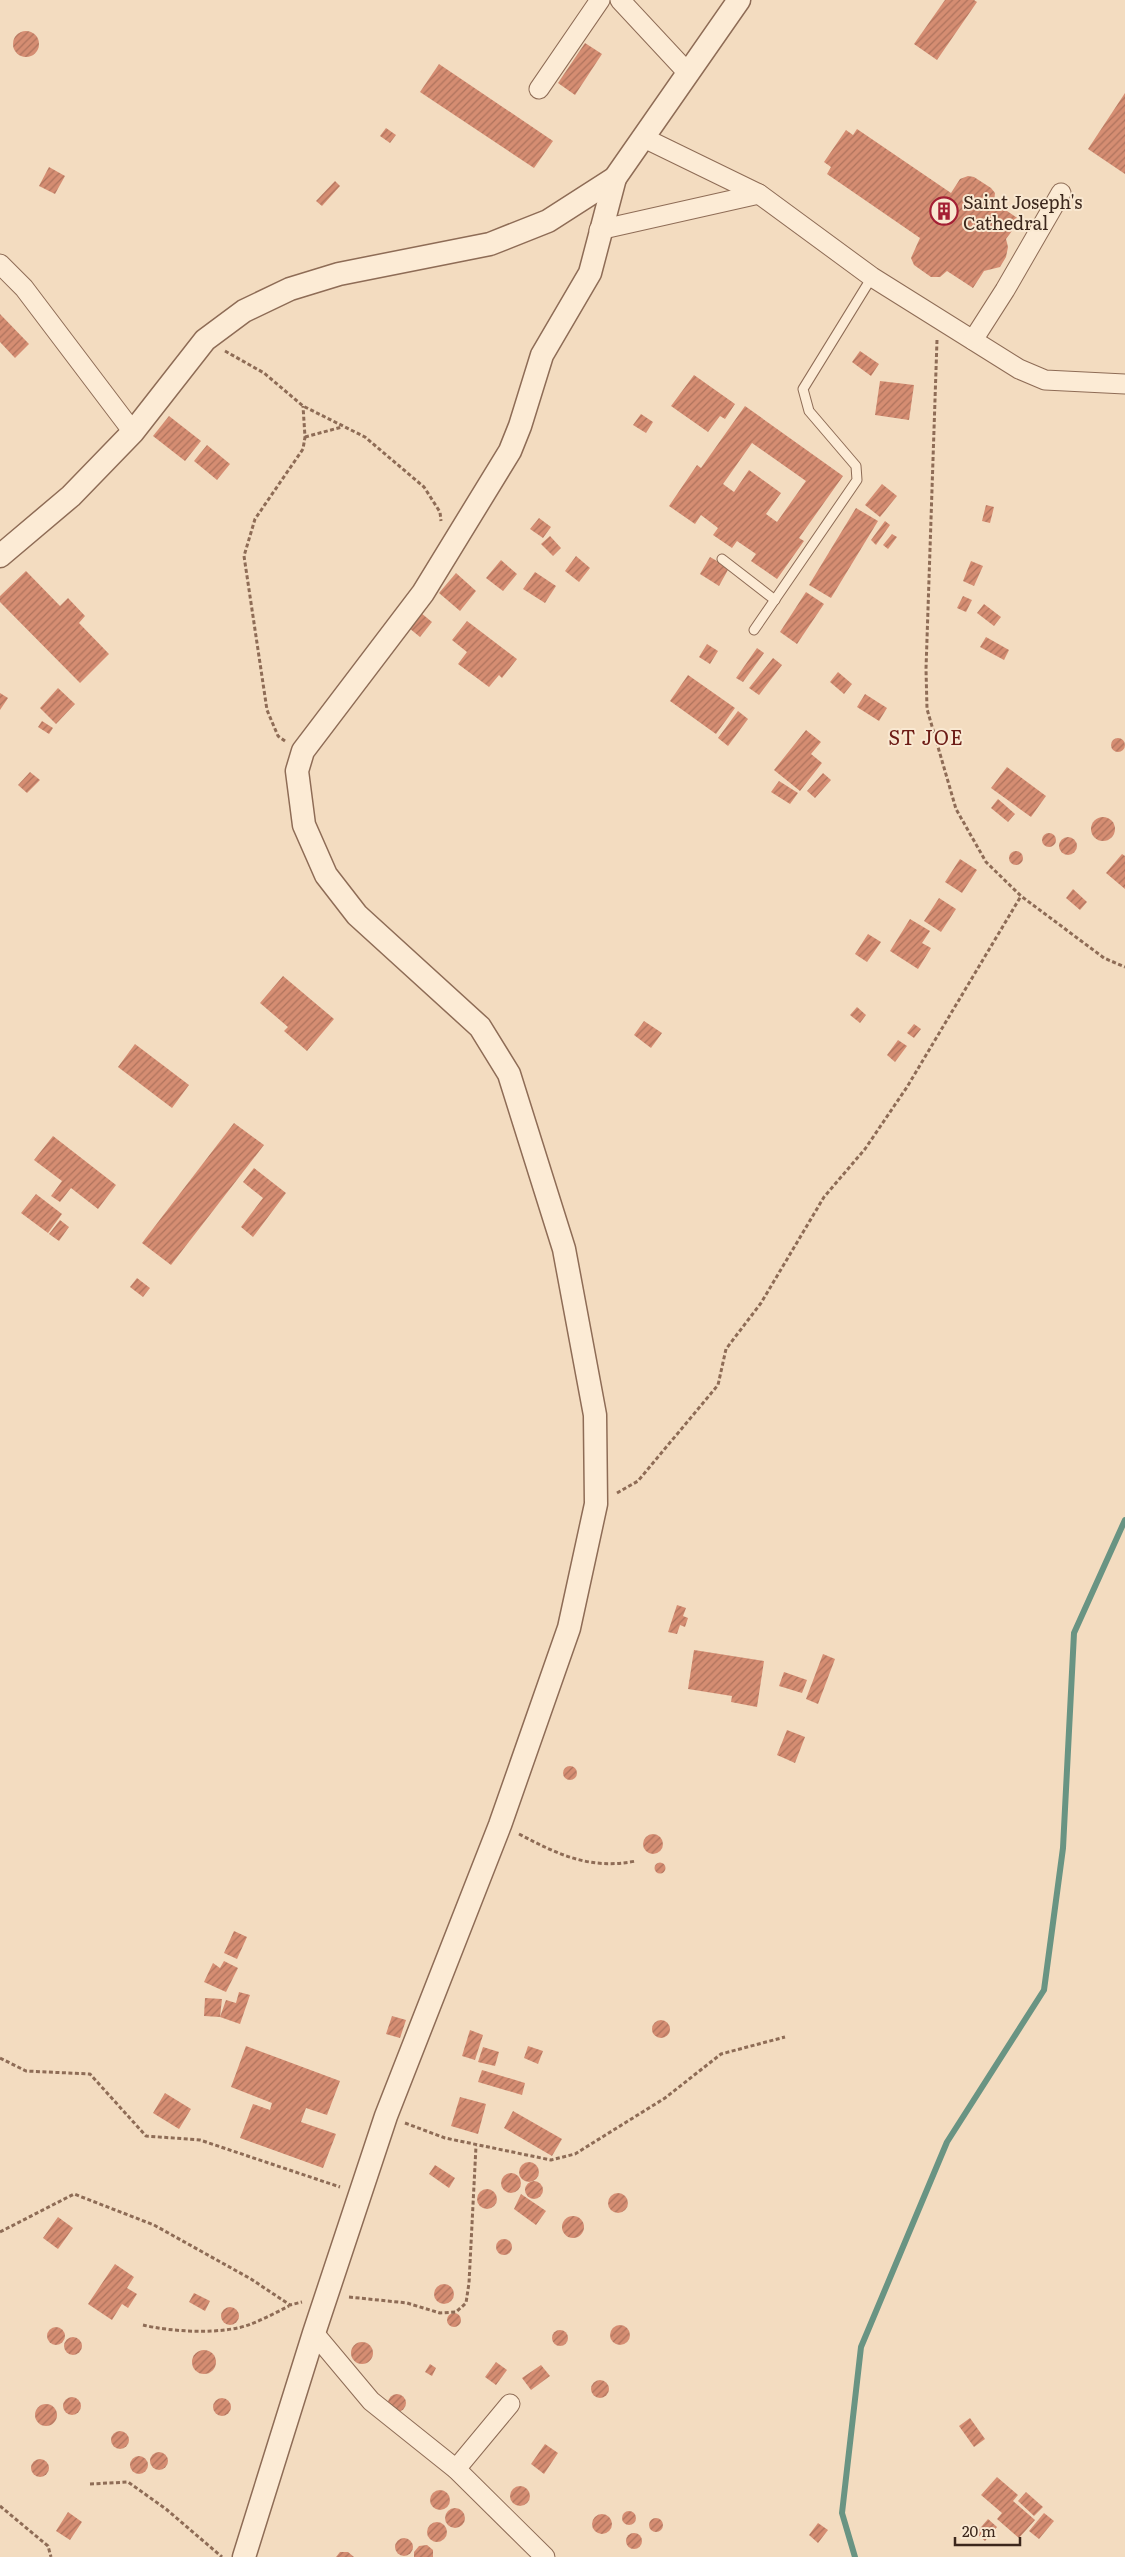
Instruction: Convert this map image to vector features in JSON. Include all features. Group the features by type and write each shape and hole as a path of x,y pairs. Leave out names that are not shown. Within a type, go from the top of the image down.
{"street":[{"path":"539,89 600,0"},
{"path":"620,0 687,72"},
{"path":"244,2557 314,2333 362,2194 386,2116 500,1825 569,1628 596,1504 595,1415 564,1249 509,1074 480,1027 357,915 326,876 304,825 297,771 303,751 423,593 495,477 520,426 542,355 590,273 599,230 615,178 644,138 687,72 739,0"},
{"path":"644,138 759,194 872,277 1019,370 1045,380 1125,384"},
{"path":"0,556 72,496 133,432 205,340 244,311 290,289 339,274 490,244 548,220 615,178"},
{"path":"973,340 1005,290 1061,193"},
{"path":"599,230 759,194"},
{"path":"0,264 24,288 133,432"},
{"path":"314,2333 371,2401 456,2469 545,2557"},
{"path":"456,2469 510,2404"}],"lane":[{"path":"754,630 857,480 856,466 809,411 803,389 872,277"},
{"path":"722,559 776,600"}],"path":[{"path":"938,319 926,670 927,709 956,809 986,862 1021,896 1104,958 1125,967"},
{"path":"205,340 264,373 303,406 365,437 424,487 440,512 441,529"},
{"path":"303,406 305,436 303,449 255,519 244,556 267,710 278,736 303,751"},
{"path":"305,436 342,426"},
{"path":"596,1504 638,1481 718,1385 726,1349 761,1303 824,1197 865,1149 906,1087 1021,896"},
{"path":"500,1825 563,1857 590,1863 616,1865 636,1861"},
{"path":"386,2116 445,2138 476,2146 551,2160 575,2154 665,2098 721,2054 785,2038"},
{"path":"0,2058 26,2071 90,2074 146,2136 200,2140 362,2194"},
{"path":"143,2325 172,2332 213,2330 249,2325 290,2305 327,2294 407,2303 440,2313 456,2312 466,2303 469,2283 476,2146"},
{"path":"0,2232 74,2194 154,2225 251,2279 290,2305"},
{"path":"90,2484 128,2482 166,2509 222,2557"},
{"path":"0,2506 48,2546 51,2557"}],"building":[{"path":"945,0 974,0 977,2 937,60 914,44"},
{"path":"26,31 35,35 39,44 35,53 26,57 17,53 13,44 17,35"},
{"path":"585,43 602,54 575,95 558,83"},
{"path":"439,64 553,141 534,168 420,92"},
{"path":"1125,93 1125,174 1088,149"},
{"path":"386,128 396,135 390,143 380,136"},
{"name":"Saint Joseph's Cathedral","path":"857,129 951,193 960,179 968,176 974,177 991,188 995,193 994,202 1020,220 1006,239 1008,247 1006,257 1000,267 984,271 973,288 947,271 940,277 931,277 914,265 911,258 920,238 827,174 831,167 824,162 846,130 853,135"},
{"path":"49,167 65,176 55,194 39,186"},
{"path":"335,181 340,186 322,206 316,201"},
{"path":"0,314 29,344 15,358 0,342"},
{"path":"860,351 879,364 871,376 852,362"},
{"path":"694,375 735,404 725,419 720,416 708,432 671,406"},
{"path":"880,381 914,385 909,420 875,415"},
{"path":"745,406 843,476 799,538 804,541 777,579 751,561 756,554 737,541 732,548 713,535 718,528 701,515 695,524 669,506 697,465 701,468","holes":["752,443 806,481 777,522 766,514 781,493 749,470 734,492 723,484"]},
{"path":"641,414 653,422 646,433 633,425"},
{"path":"169,416 201,441 185,461 153,436"},
{"path":"207,445 230,464 217,480 194,461"},
{"path":"882,484 897,496 880,517 865,505"},
{"path":"986,505 994,507 990,523 982,521"},
{"path":"856,508 878,521 831,598 809,585"},
{"path":"539,518 551,527 543,538 530,529"},
{"path":"885,521 890,525 876,545 871,540"},
{"path":"892,534 897,537 888,549 883,545"},
{"path":"550,536 561,548 553,556 541,544"},
{"path":"576,556 590,568 579,582 565,571"},
{"path":"710,557 729,568 719,586 700,574"},
{"path":"501,560 517,574 503,591 486,578"},
{"path":"971,561 983,566 974,586 963,581"},
{"path":"26,571 60,606 68,598 85,616 79,623 109,654 80,683 0,602 0,596"},
{"path":"535,572 556,586 545,603 523,589"},
{"path":"456,573 476,591 460,611 439,593"},
{"path":"806,592 824,604 797,644 780,632"},
{"path":"963,596 972,600 966,612 957,608"},
{"path":"984,604 1001,617 994,626 977,613"},
{"path":"421,613 432,622 420,637 409,628"},
{"path":"467,621 517,659 502,678 499,675 489,687 458,664 467,652 452,640"},
{"path":"986,637 1009,650 1004,660 980,647"},
{"path":"707,644 718,651 710,664 699,657"},
{"path":"757,648 764,653 743,682 736,678"},
{"path":"773,658 782,665 759,695 749,688"},
{"path":"838,672 852,684 844,694 830,682"},
{"path":"688,675 735,708 716,734 670,701"},
{"path":"58,688 75,704 56,724 40,708"},
{"path":"0,693 8,698 0,710"},
{"path":"865,694 887,708 879,721 857,707"},
{"path":"738,711 748,719 728,746 718,738"},
{"path":"42,721 53,728 49,734 38,727"},
{"path":"806,730 821,742 811,754 822,763 800,791 774,770"},
{"path":"1115,738 1121,738 1125,745 1121,752 1115,752 1111,748 1111,742"},
{"path":"1007,767 1046,796 1031,817 991,788"},
{"path":"30,772 40,780 27,793 18,785"},
{"path":"823,773 831,780 815,798 807,791"},
{"path":"779,781 798,793 790,804 771,792"},
{"path":"998,799 1015,814 1008,822 991,808"},
{"path":"1103,817 1111,821 1115,829 1111,837 1103,841 1095,837 1091,829 1095,821"},
{"path":"1046,833 1052,833 1056,840 1052,847 1046,847 1042,843 1042,837"},
{"path":"1068,837 1074,840 1077,846 1074,852 1068,855 1062,852 1059,846 1062,840"},
{"path":"1016,851 1021,853 1023,858 1021,863 1016,865 1011,863 1009,858 1011,853"},
{"path":"1122,854 1125,856 1125,889 1106,873"},
{"path":"960,859 977,870 962,893 945,882"},
{"path":"1073,889 1087,902 1080,910 1066,898"},
{"path":"939,898 956,909 941,932 924,921"},
{"path":"910,919 930,931 922,943 931,948 918,969 890,951"},
{"path":"868,934 881,942 867,962 855,954"},
{"path":"283,976 334,1019 307,1051 284,1031 288,1027 260,1003"},
{"path":"857,1007 866,1015 860,1023 850,1015"},
{"path":"644,1021 662,1033 651,1048 634,1035"},
{"path":"914,1024 921,1029 914,1038 907,1033"},
{"path":"898,1040 907,1046 895,1062 887,1055"},
{"path":"135,1044 189,1085 172,1108 118,1067"},
{"path":"234,1123 264,1145 171,1265 142,1243"},
{"path":"53,1136 116,1185 98,1209 71,1188 60,1202 51,1196 62,1181 34,1160"},
{"path":"254,1168 286,1193 253,1237 241,1227 263,1198 243,1182"},
{"path":"36,1194 62,1214 48,1233 21,1213"},
{"path":"60,1220 69,1227 59,1241 49,1234"},
{"path":"137,1278 150,1288 143,1297 130,1287"},
{"path":"677,1605 686,1608 683,1616 688,1618 685,1627 680,1625 677,1634 668,1632"},
{"path":"694,1650 764,1661 757,1707 731,1702 732,1696 688,1689"},
{"path":"823,1654 835,1659 818,1704 806,1699"},
{"path":"784,1672 807,1680 802,1693 779,1686"},
{"path":"787,1730 805,1737 795,1763 777,1755"},
{"path":"567,1766 573,1766 577,1773 573,1780 567,1780 563,1776 563,1770"},
{"path":"653,1834 660,1837 663,1844 660,1851 653,1854 646,1851 643,1844 646,1837"},
{"path":"658,1863 662,1863 665,1868 664,1872 658,1873 655,1870 655,1866"},
{"path":"234,1931 247,1937 237,1959 224,1953"},
{"path":"224,1961 238,1968 226,1992 204,1982 213,1963 220,1968"},
{"path":"239,1992 250,1995 240,2024 220,2017 226,2000 236,2003"},
{"path":"205,1998 222,1999 220,2017 204,2016"},
{"path":"392,2016 406,2020 400,2038 386,2034"},
{"path":"661,2020 667,2023 670,2029 667,2035 661,2038 655,2035 652,2029 655,2023"},
{"path":"470,2030 483,2035 475,2060 462,2056"},
{"path":"246,2046 340,2081 327,2115 306,2108 301,2122 336,2134 323,2168 240,2138 253,2104 270,2110 272,2103 231,2087"},
{"path":"528,2046 543,2051 538,2064 524,2058"},
{"path":"483,2047 499,2052 495,2066 478,2062"},
{"path":"482,2070 525,2083 522,2095 478,2082"},
{"path":"165,2093 191,2109 179,2129 153,2113"},
{"path":"460,2097 486,2104 478,2134 451,2126"},
{"path":"513,2111 562,2139 552,2156 504,2128"},
{"path":"529,2162 536,2165 539,2172 536,2179 529,2182 522,2179 519,2172 522,2165"},
{"path":"435,2165 455,2178 449,2188 429,2174"},
{"path":"511,2173 518,2176 521,2183 518,2190 511,2193 504,2190 501,2183 504,2176"},
{"path":"534,2181 540,2184 543,2190 540,2196 534,2199 528,2196 525,2190 528,2184"},
{"path":"487,2189 494,2192 497,2199 494,2206 487,2209 480,2206 477,2199 480,2192"},
{"path":"618,2193 625,2196 628,2203 625,2210 618,2213 611,2210 608,2203 611,2196"},
{"path":"521,2194 546,2211 536,2225 514,2209"},
{"path":"569,2216 577,2216 584,2223 584,2231 577,2238 569,2238 562,2231 562,2223"},
{"path":"58,2217 73,2228 58,2249 43,2238"},
{"path":"504,2239 510,2241 512,2247 510,2253 504,2255 498,2253 496,2247 498,2241"},
{"path":"115,2264 134,2277 127,2288 137,2294 128,2308 122,2304 112,2320 88,2304"},
{"path":"444,2284 451,2287 454,2294 451,2301 444,2304 437,2301 434,2294 437,2287"},
{"path":"194,2293 210,2301 205,2311 189,2302"},
{"path":"230,2307 236,2310 239,2316 236,2322 230,2325 224,2322 221,2316 224,2310"},
{"path":"454,2313 459,2315 461,2320 459,2325 454,2327 449,2325 447,2320 449,2315"},
{"path":"620,2325 627,2328 630,2335 627,2342 620,2345 613,2342 610,2335 613,2328"},
{"path":"56,2327 62,2330 65,2336 62,2342 56,2345 50,2342 47,2336 50,2330"},
{"path":"560,2330 568,2338 560,2346 552,2338"},
{"path":"73,2337 79,2340 82,2346 79,2352 73,2355 67,2352 64,2346 67,2340"},
{"path":"362,2342 370,2345 373,2353 370,2361 362,2364 354,2361 351,2353 354,2345"},
{"path":"204,2350 212,2354 216,2362 212,2370 204,2374 196,2370 192,2362 196,2354"},
{"path":"496,2362 507,2370 496,2385 485,2377"},
{"path":"430,2364 436,2368 432,2376 425,2372"},
{"path":"541,2365 550,2376 531,2390 522,2378"},
{"path":"596,2380 604,2380 609,2385 607,2396 596,2398 591,2393 591,2385"},
{"path":"397,2394 403,2397 406,2403 403,2409 397,2412 391,2409 388,2403 391,2397"},
{"path":"72,2397 78,2400 81,2406 78,2412 72,2415 66,2412 63,2406 66,2400"},
{"path":"222,2398 228,2401 231,2407 228,2413 222,2416 216,2413 213,2407 216,2401"},
{"path":"46,2404 54,2407 57,2415 54,2423 46,2426 38,2423 35,2415 38,2407"},
{"path":"970,2418 985,2439 974,2447 959,2426"},
{"path":"116,2431 124,2431 129,2436 127,2447 116,2449 111,2444 111,2436"},
{"path":"545,2444 558,2453 544,2474 531,2464"},
{"path":"159,2452 165,2455 168,2461 165,2467 159,2470 153,2467 150,2461 153,2455"},
{"path":"139,2456 145,2459 148,2465 145,2471 139,2474 133,2471 130,2465 133,2459"},
{"path":"40,2459 46,2462 49,2468 46,2474 40,2477 34,2474 31,2468 34,2462"},
{"path":"997,2477 1018,2495 1013,2501 1035,2520 1019,2538 997,2519 1002,2513 981,2495"},
{"path":"520,2486 527,2489 530,2496 527,2503 520,2506 513,2503 510,2496 513,2489"},
{"path":"440,2490 447,2493 450,2500 447,2507 440,2510 433,2507 430,2500 433,2493"},
{"path":"1026,2492 1043,2507 1034,2516 1018,2501"},
{"path":"455,2508 462,2511 465,2518 462,2525 455,2528 448,2525 445,2518 448,2511"},
{"path":"626,2511 632,2511 636,2518 632,2525 626,2525 622,2521 622,2515"},
{"path":"68,2512 82,2522 70,2540 56,2531"},
{"path":"1044,2513 1054,2521 1039,2539 1029,2531"},
{"path":"602,2514 609,2517 612,2524 609,2531 602,2534 595,2531 592,2524 595,2517"},
{"path":"656,2518 661,2520 663,2525 661,2530 656,2532 651,2530 649,2525 651,2520"},
{"path":"988,2519 997,2527 985,2541 976,2533"},
{"path":"437,2522 444,2525 447,2532 444,2539 437,2542 430,2539 427,2532 430,2525"},
{"path":"818,2523 828,2530 818,2543 809,2535"},
{"path":"634,2533 640,2535 642,2541 640,2547 634,2549 628,2547 626,2541 628,2535"},
{"path":"404,2538 410,2541 413,2547 410,2553 404,2556 398,2553 395,2547 398,2541"},
{"path":"427,2545 433,2550 433,2557 414,2557 414,2552 419,2546"},
{"path":"340,2552 348,2552 354,2557 336,2557"}],"waterway":[{"path":"855,2557 842,2513 861,2347 947,2142 1044,1990 1063,1848 1074,1633 1125,1520"}],"place":[{"name":"Saint Joseph's Cathedral","path":"944,211"}],"district":[{"name":"ST JOE","path":"926,736"}]}
